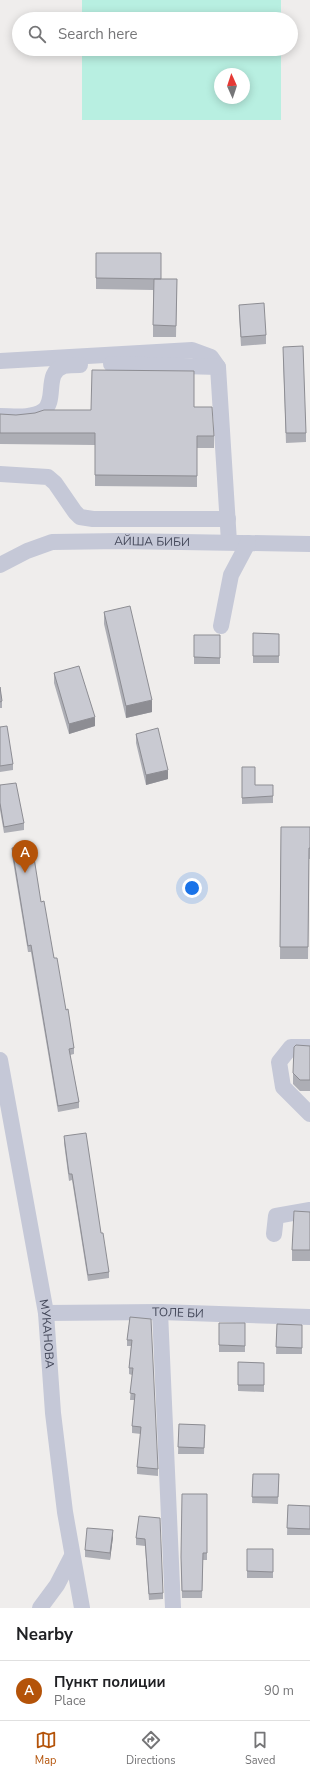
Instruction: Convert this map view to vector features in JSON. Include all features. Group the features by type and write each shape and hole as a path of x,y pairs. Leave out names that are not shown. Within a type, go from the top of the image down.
{"street":[{"path":"0,361 192,350 211,357 218,368 229,542"},
{"path":"0,416 27,416 44,411 50,402 54,374 64,366 106,364 218,368"},
{"path":"0,474 48,477 56,483 69,506 80,517 93,519 228,519"},
{"name":"АЙША БИБИ","path":"0,565 27,551 52,542 121,541 310,544"},
{"path":"221,626 231,575 248,543"},
{"path":"310,1047 291,1047 279,1062 283,1087 310,1114"},
{"name":"МУКАНОВА","path":"0,1060 46,1313 53,1414 72,1556 82,1608"},
{"path":"274,1234 276,1216 310,1210"},
{"path":"160,1312 173,1608"},
{"name":"ТОЛЕ БИ","path":"46,1313 160,1312 310,1317"},
{"path":"40,1608 57,1585 72,1556"}],"green space":[{"path":"82,0 281,0 281,12 82,12"},
{"path":"82,56 281,56 281,120 82,120"}],"building":[{"path":"96,253 161,253 161,279 96,278"},
{"path":"154,279 177,279 176,326 153,325"},
{"path":"264,303 266,335 241,337 239,305"},
{"path":"303,346 306,433 286,433 283,347"},
{"path":"92,370 194,371 194,407 212,407 214,436 197,436 197,476 95,475 95,433 0,433 0,414 16,415 35,413 44,410 91,410"},
{"path":"130,606 152,700 126,706 104,612"},
{"path":"253,633 279,634 279,656 253,656"},
{"path":"194,635 220,635 220,658 194,657"},
{"path":"79,666 95,717 69,724 54,673"},
{"path":"0,687 2,701 0,702"},
{"path":"7,726 13,764 0,766 0,727"},
{"path":"158,728 168,770 146,775 136,734"},
{"path":"242,767 255,767 255,785 273,785 273,796 242,798"},
{"path":"16,783 24,823 4,827 0,803 0,785"},
{"path":"281,827 310,827 308,947 280,947"},
{"path":"32,845 41,902 44,901 54,958 57,958 66,1010 68,1009 74,1048 69,1049 79,1102 58,1106 31,945 28,946 12,848"},
{"path":"296,1045 310,1046 310,1080 300,1080 293,1073 294,1047"},
{"path":"86,1133 101,1233 103,1233 109,1272 88,1275 72,1174 69,1174 64,1136"},
{"path":"294,1211 310,1212 310,1250 292,1250"},
{"path":"130,1317 151,1319 158,1469 137,1467 141,1427 132,1426 135,1394 130,1393 133,1368 129,1368 132,1340 127,1340"},
{"path":"219,1323 245,1323 245,1346 219,1345"},
{"path":"277,1324 302,1325 302,1348 276,1347"},
{"path":"238,1362 264,1363 264,1385 238,1385"},
{"path":"179,1424 205,1425 204,1448 178,1447"},
{"path":"253,1474 279,1474 278,1497 252,1497"},
{"path":"182,1494 207,1494 207,1553 203,1553 202,1591 182,1591"},
{"path":"288,1505 310,1506 310,1529 287,1528"},
{"path":"139,1516 160,1518 163,1593 149,1594 145,1539 136,1538"},
{"path":"87,1528 113,1530 110,1553 85,1550"},
{"path":"247,1549 273,1549 273,1572 247,1571"}],"place":[{"name":"Пункт полиции","path":"25,873"}]}
